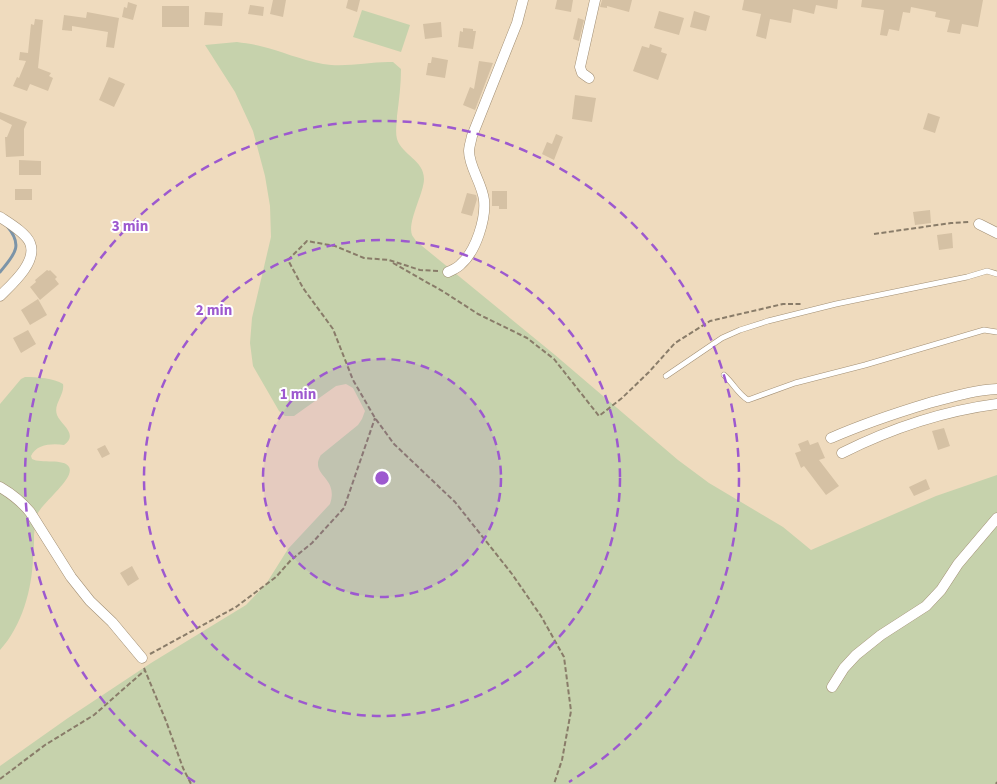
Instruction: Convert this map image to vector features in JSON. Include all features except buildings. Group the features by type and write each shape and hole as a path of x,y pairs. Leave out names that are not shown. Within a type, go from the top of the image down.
{"street":[{"path":"448,272 460,266 468,257 480,232 484,201 481,186 471,164 469,152 472,136 517,24 523,0"},
{"path":"589,78 582,73 580,67 595,0"},
{"path":"0,217 24,235 30,242 31,250 27,265 13,284 0,296"},
{"path":"979,224 997,233"},
{"path":"831,438 916,407 964,393 997,389"},
{"path":"842,453 863,442 902,427 953,412 997,404"},
{"path":"0,487 22,503 90,601 112,622 142,658"},
{"path":"832,687 844,668 856,655 926,606 941,590 958,564 997,518"}],"lane":[{"path":"666,376 722,338 768,321 987,271 997,274"},
{"path":"724,375 739,394 748,400 795,383 984,330 997,332"}],"path":[{"path":"874,234 970,222 979,224"},
{"path":"448,272 420,270 389,260 364,258 335,246 307,241 288,260 303,288 333,329 353,380 375,418 394,444 455,502 512,574 541,616 564,657 571,711 562,760 554,784"},
{"path":"389,260 478,314 527,338 554,359 599,416 629,392 675,344 710,320 783,304 803,304"},
{"path":"192,784 144,671 142,658 236,607 276,576 291,560 312,543 344,508 375,418"},
{"path":"0,779 46,745 94,714 144,671"}],"green space":[{"path":"362,10 410,25 401,52 353,37"},
{"path":"237,42 260,46 323,64 341,65 393,62 401,69 396,127 397,139 403,149 417,162 423,172 424,179 411,229 416,241 555,355 678,460 709,483 783,527 811,550 936,496 997,475 997,784 0,784 0,766 151,663 246,605 266,584 288,549 330,504 331,489 319,468 319,459 321,455 358,425 365,411 353,388 346,384 336,386 294,416 285,416 279,411 253,366 250,343 252,318 271,237 270,206 265,176 253,131 235,92 205,45"},
{"path":"25,377 50,379 63,384 56,411 59,419 68,430 70,437 64,445 50,444 41,447 33,452 31,456 32,459 36,460 66,464 70,472 35,519 31,582 28,594 20,619 0,650 0,404 21,379"}],"waterway":[{"path":"0,272 13,255 16,245 15,239 7,226"}]}
